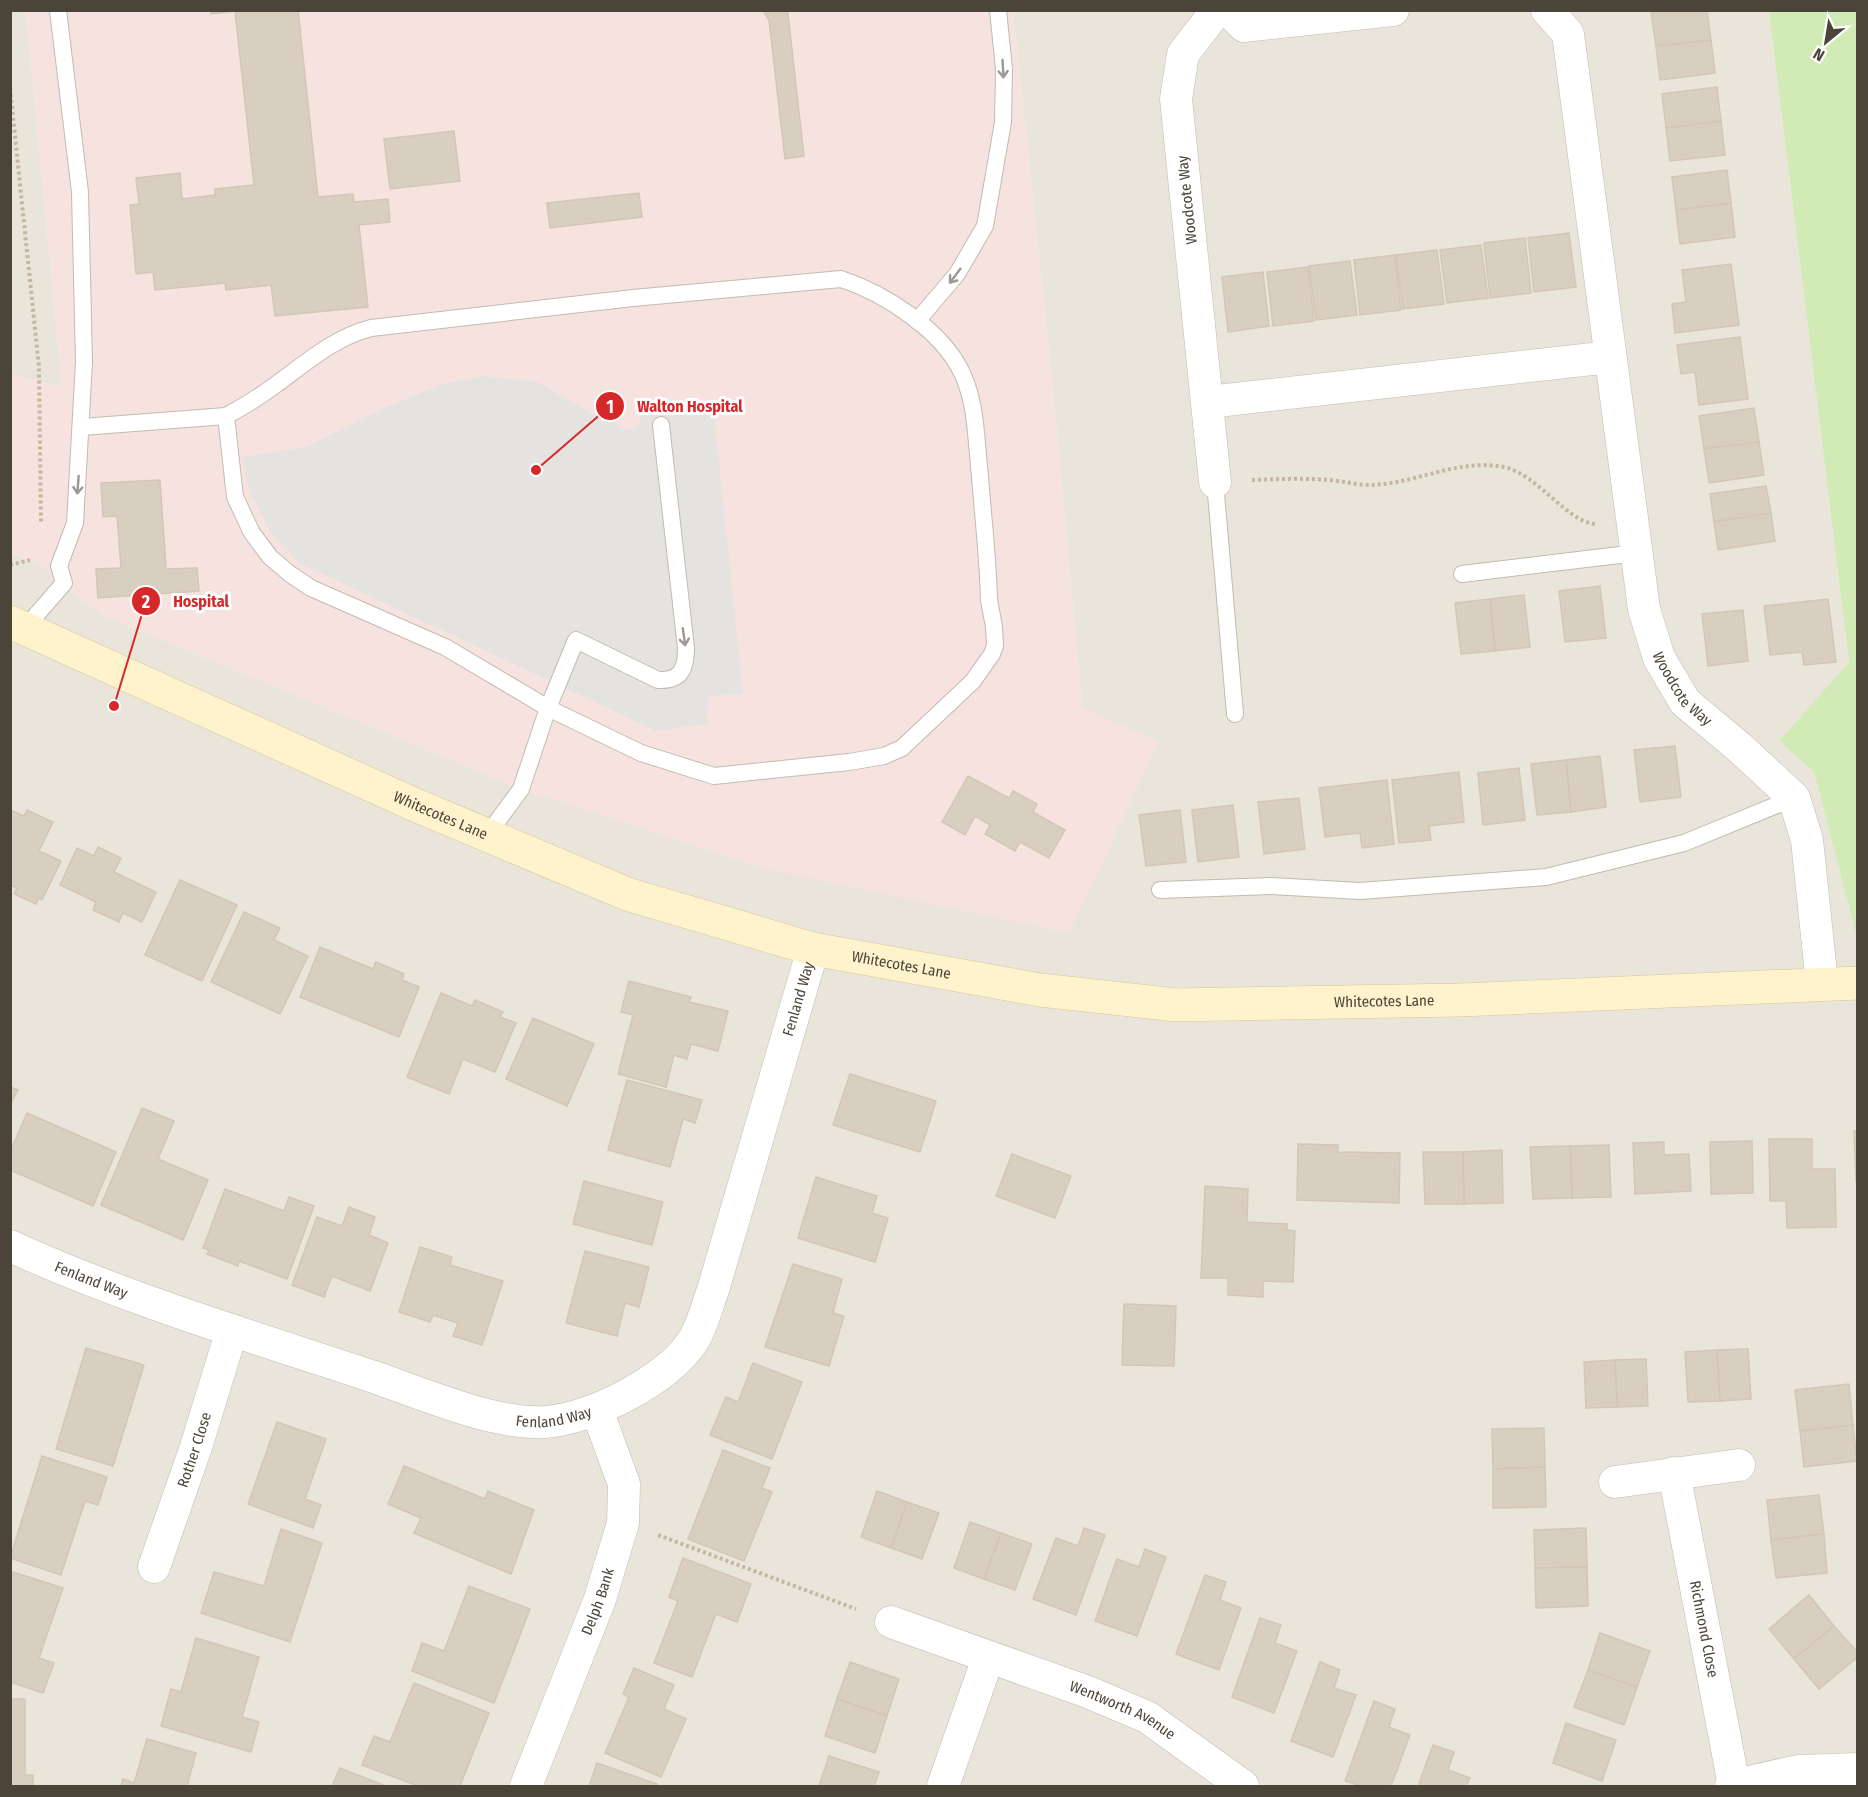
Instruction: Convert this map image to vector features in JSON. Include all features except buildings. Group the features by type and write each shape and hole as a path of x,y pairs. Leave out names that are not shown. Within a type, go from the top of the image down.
{"street":[{"name":"Woodcote Way","path":"1215,482 1209,402 1176,99 1183,54 1217,10"},
{"path":"1228,10 1244,26 1393,10"},
{"name":"Woodcote Way","path":"1547,10 1568,34 1644,609 1659,658 1685,702 1740,748 1794,798 1808,840 1822,983"},
{"path":"1209,402 1610,357"},
{"name":"Whitecotes Lane","path":"18,625 413,804 627,894 813,949 1040,990 1176,1005 1460,1000 1857,983"},
{"name":"Fenland Way","path":"10,1246 43,1261 232,1330 492,1416 545,1422 597,1410 654,1380 693,1341 713,1290 813,949"},
{"name":"Rother Close","path":"154,1567 193,1457 232,1330"},
{"name":"Delph Bank","path":"526,1786 600,1599 623,1523 624,1484 597,1410"},
{"path":"1614,1482 1739,1465"},
{"name":"Richmond Close","path":"1674,1473 1732,1786"},
{"name":"Wentworth Avenue","path":"891,1622 1088,1692 1147,1717 1243,1786"},
{"path":"943,1786 988,1658"},
{"path":"1732,1786 1798,1771 1857,1769"}],"lane":[{"path":"18,625 64,583 59,566 75,523 82,427 84,362 80,192 58,10"},
{"path":"917,321 957,274 985,226 1004,122 1004,69 998,10"},
{"path":"82,427 226,416 257,398 335,342 371,328 633,298 841,279 867,287 917,321 951,356 962,374 974,418 995,645 985,665 973,681 902,748 884,756 849,762 714,776 641,753 548,708 445,647 311,588 270,557 252,533 235,497 226,416"},
{"path":"488,834 521,789 548,708 576,640 658,680 671,681 682,674 686,663 686,648 676,579 661,425"},
{"path":"1215,482 1235,714"},
{"path":"1462,574 1634,539"},
{"path":"1160,890 1271,886 1360,891 1546,877 1684,843 1794,798"}],"path":[{"path":"10,88 39,368 41,532"},
{"path":"1215,482 1297,478 1369,485 1401,482 1465,466 1505,467 1533,480 1589,524 1634,539"},
{"path":"10,565 32,559 37,555"},
{"path":"623,1523 891,1622"}],"shaded area":[{"path":"10,11 26,11 62,387 11,374"},
{"path":"26,11 1013,11 1052,381 1082,707 1159,742 1069,933 763,868 521,789 102,615 37,562 11,554 10,374 62,387"},
{"path":"1013,11 1769,11 1849,662 1779,741 1814,772 1857,938 1857,1786 11,1786 10,554 37,562 102,615 521,789 1082,707 1052,381"},
{"path":"483,376 538,382 596,416 628,430 638,427 642,411 713,405 743,693 708,697 707,724 656,731 299,563 271,533 250,492 242,457 306,447 387,407 440,385"}],"green space":[{"path":"1769,11 1857,11 1857,938 1814,772 1779,741 1849,662"}],"place":[{"name":"Walton Hospital","path":"536,470"},
{"name":"Hospital","path":"114,706"}]}
